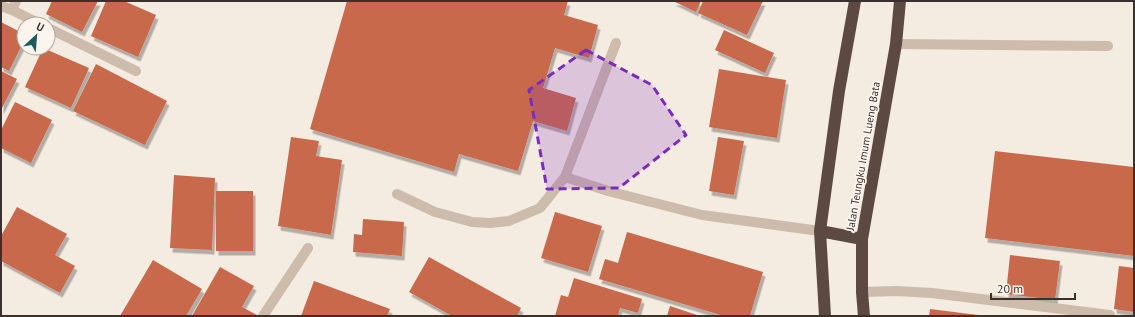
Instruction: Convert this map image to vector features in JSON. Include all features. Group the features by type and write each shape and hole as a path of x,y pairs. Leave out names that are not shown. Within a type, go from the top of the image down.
{"highway":[{"path":"825,316 820,231 839,91 855,1"},
{"name":"Jalan Teungku Imum Lueng Bata","path":"864,316 862,292 862,239 896,44 900,1"},
{"path":"820,231 862,239"}],"street":[{"path":"1,6 14,5 29,16"},
{"path":"56,32 136,71"},
{"path":"397,194 435,212 472,222 490,223 509,221 540,208 565,177 616,43"},
{"path":"896,44 1108,46"},
{"path":"565,177 608,191 702,215 820,231"},
{"path":"263,316 308,248"},
{"path":"862,292 932,293 1110,315"}],"highlighted area":[{"path":"586,50 652,85 686,135 619,188 547,189 529,90"}],"building":[{"path":"52,1 98,1 82,32 56,19 56,16 46,14"},
{"path":"106,1 124,1 156,15 138,57 91,36"},
{"path":"347,1 568,1 564,15 598,25 589,58 555,48 543,88 576,98 567,131 533,121 518,171 459,154 454,172 310,129"},
{"path":"673,1 701,1 696,12"},
{"path":"703,1 763,1 747,35 698,13"},
{"path":"1,22 16,30 16,56 9,71 1,67"},
{"path":"724,30 774,53 765,73 715,50"},
{"path":"56,54 89,68 71,108 25,87 39,56 56,56"},
{"path":"96,64 167,101 145,145 73,111"},
{"path":"719,69 786,80 777,138 709,127"},
{"path":"1,71 17,79 1,110"},
{"path":"15,102 52,120 31,163 1,148 1,130"},
{"path":"291,137 319,141 316,156 342,160 331,235 278,226"},
{"path":"718,137 744,141 734,195 709,191"},
{"path":"995,151 1134,167 1134,256 985,238"},
{"path":"174,175 215,178 212,250 170,248"},
{"path":"216,191 253,191 253,251 216,251"},
{"path":"17,207 67,234 55,255 75,266 60,293 1,261 1,236"},
{"path":"555,212 602,226 588,272 541,258"},
{"path":"363,219 404,222 402,256 353,252 354,234 362,235"},
{"path":"627,232 763,272 750,316 724,316 599,279 605,259 618,263"},
{"path":"1010,255 1060,261 1055,300 1006,294"},
{"path":"429,257 521,308 517,316 452,316 409,292"},
{"path":"153,260 202,289 186,316 120,316"},
{"path":"1119,266 1134,268 1134,312 1114,309"},
{"path":"220,267 254,286 242,307 257,315 256,316 192,316"},
{"path":"574,278 642,299 638,313 620,308 618,316 555,316 561,295 568,297"},
{"path":"314,281 390,309 387,316 301,316"},
{"path":"670,306 700,316 667,316"},
{"path":"930,309 978,315 978,316 929,316"}]}
